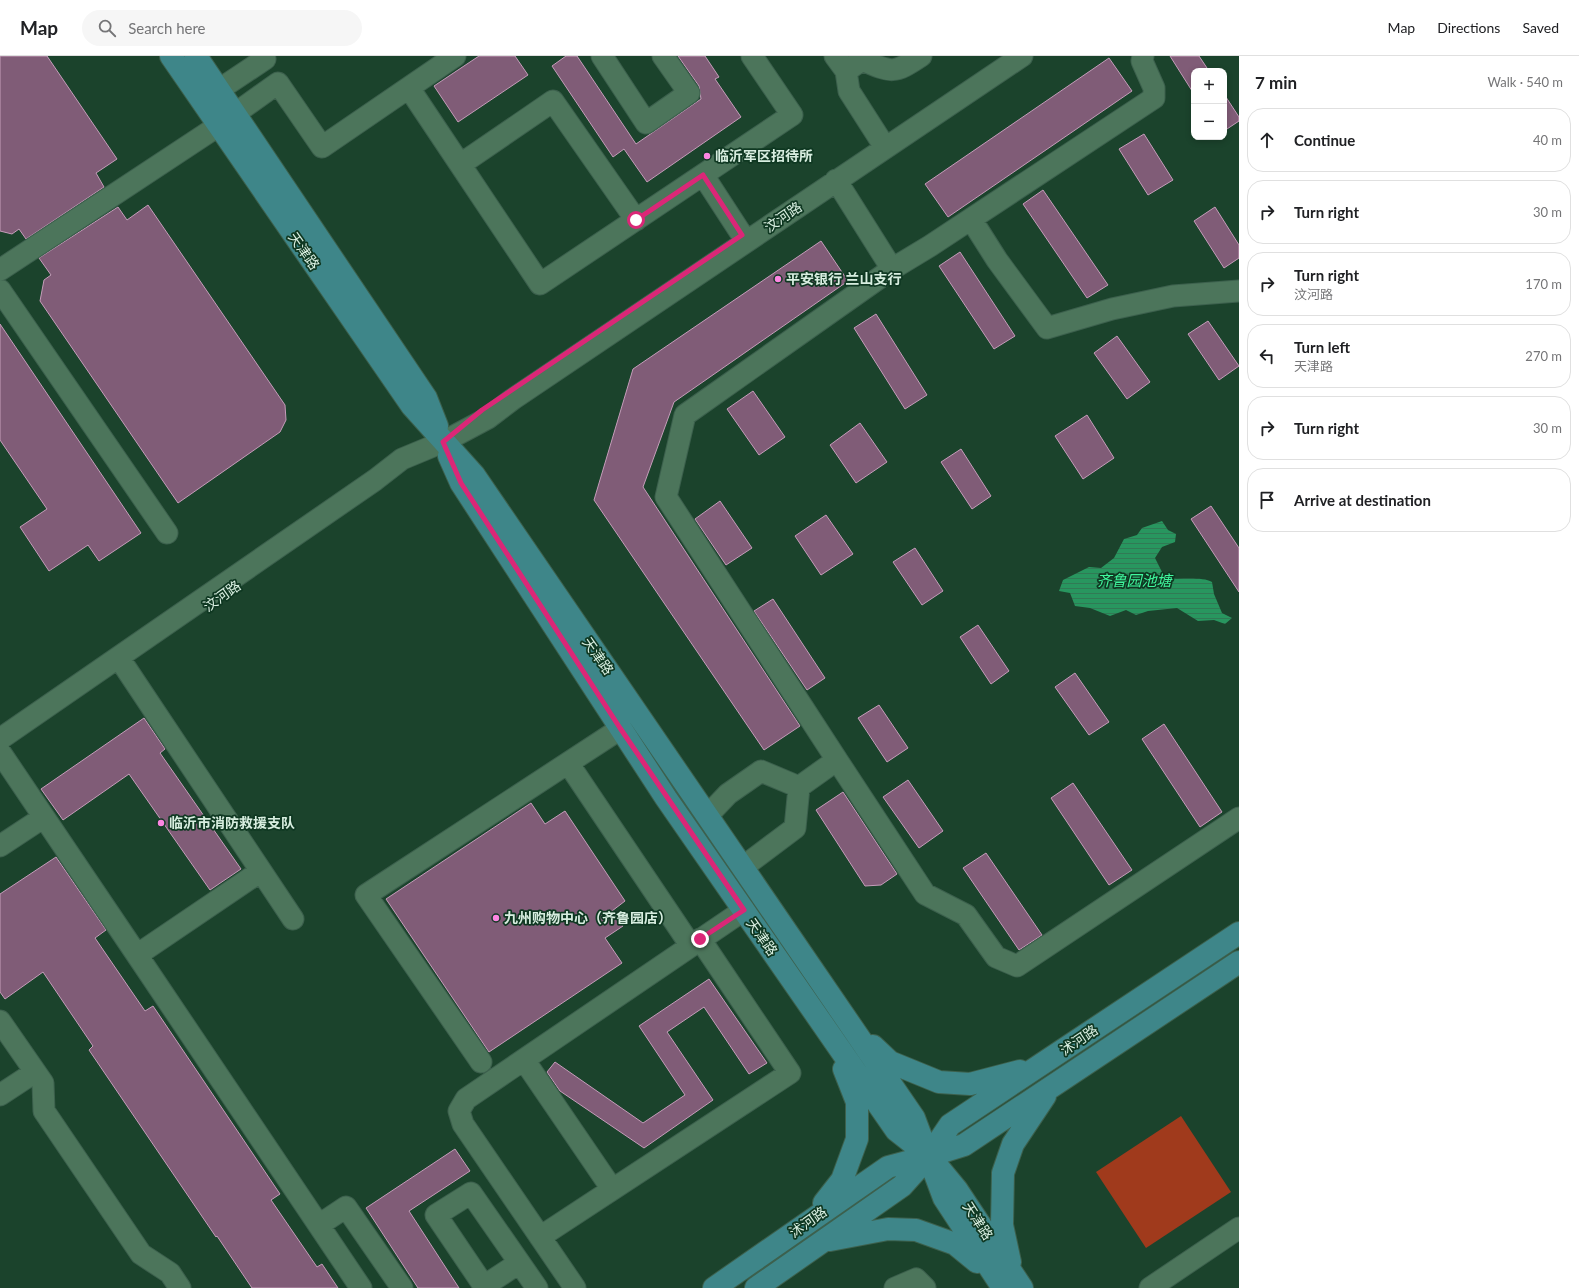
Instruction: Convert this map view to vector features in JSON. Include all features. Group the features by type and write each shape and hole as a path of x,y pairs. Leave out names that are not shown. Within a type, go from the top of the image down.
{"main road":[{"name":"天津路","path":"171,56 403,394 443,442 474,475 708,814 844,1017 914,1118 944,1198 1009,1283"},
{"name":"天津路","path":"196,56 220,89 426,398 461,483 620,728 896,1130 929,1156"},
{"name":"沭河路","path":"756,1288 902,1186 929,1156 950,1125 1239,933"},
{"name":"沭河路","path":"714,1288 888,1166 929,1156 964,1145 1239,962"},
{"path":"844,1017 890,1062 939,1082 970,1084 1039,1066"},
{"path":"808,1222 842,1180 858,1139 857,1102 830,1034"},
{"path":"1009,1283 1002,1225 1003,1173 1013,1144 1051,1087"},
{"path":"823,1241 888,1229 916,1230 955,1244 1009,1283"}],"street":[{"path":"220,89 265,59 264,56"},
{"path":"236,113 278,83 322,147 455,56"},
{"path":"602,56 646,123 689,94 663,56"},
{"path":"409,88 540,284 792,115 752,56"},
{"path":"881,141 850,91 840,64 862,60 884,69 901,69 921,56"},
{"name":"汶河路","path":"0,739 402,460 443,442 482,410 1006,56"},
{"name":"汶河路","path":"0,748 379,487 405,466 443,442 488,418 513,399 836,180 1022,56"},
{"path":"1143,56 1142,61 1154,88 1154,98 971,219 892,269 685,415 666,497 925,894 966,915 996,956 1017,966 1239,818"},
{"path":"461,164 553,101 636,220"},
{"path":"0,270 218,126"},
{"path":"703,175 742,235"},
{"path":"836,180 892,269"},
{"path":"971,219 997,260 1047,328 1112,309 1173,296 1239,291"},
{"path":"0,290 167,533"},
{"path":"123,664 293,919"},
{"path":"481,1062 366,895 620,728"},
{"path":"0,752 361,1288"},
{"path":"743,867 794,828 799,787 837,760"},
{"path":"540,1237 790,1073 695,943 568,763"},
{"path":"708,814 728,794 761,771 799,787"},
{"path":"0,846 44,818"},
{"path":"137,955 261,871"},
{"path":"575,1288 463,1124 459,1111 466,1099 744,910"},
{"path":"0,1021 43,1083 44,1111 48,1118 140,1254 170,1273 175,1286"},
{"path":"524,1060 612,1189"},
{"path":"0,1095 35,1072"},
{"path":"319,1226 346,1207 402,1288"},
{"path":"1150,1288 1239,1228"},
{"path":"520,1263 537,1288"},
{"path":"895,1288 916,1279 925,1288"}],"shaded area":[{"path":"1181,1116 1231,1192 1146,1248 1096,1172"}],"water":[{"name":"齐鲁园池塘","path":"1162,521 1168,530 1176,534 1175,542 1162,547 1155,558 1165,578 1202,579 1212,582 1214,594 1222,613 1232,618 1225,624 1214,620 1198,621 1177,608 1148,611 1136,615 1126,610 1110,616 1090,608 1075,606 1070,593 1059,591 1063,580 1089,567 1101,568 1114,558 1124,539 1137,535 1142,528"}],"building":[{"path":"0,56 47,56 117,159 96,173 104,187 26,239 19,229 12,234 0,231"},
{"path":"479,56 515,56 528,75 458,122 434,86"},
{"path":"566,56 577,56 636,144 701,99 699,86 678,56 705,56 719,77 715,79 741,117 647,182 624,149 613,157 552,66"},
{"path":"1170,56 1199,56 1207,68 1191,68 1191,89"},
{"path":"1109,58 1132,91 948,217 925,184"},
{"path":"1227,99 1239,117 1239,121 1227,129"},
{"path":"1144,134 1173,180 1148,195 1119,149"},
{"path":"1043,190 1108,285 1087,298 1023,204"},
{"path":"148,205 285,405 286,420 280,432 178,503 40,301 44,280 51,275 39,258 118,207 127,220"},
{"path":"1215,207 1239,245 1239,258 1224,268 1194,221"},
{"path":"821,241 848,281 674,402 643,487 800,726 764,750 594,500 633,369"},
{"path":"960,252 1015,336 994,349 939,266"},
{"path":"876,314 927,395 905,409 854,328"},
{"path":"1208,321 1239,366 1219,380 1188,334"},
{"path":"0,324 141,533 99,561 88,545 49,571 20,527 47,509 0,440"},
{"path":"1117,336 1150,382 1127,399 1094,353"},
{"path":"753,391 785,437 759,455 727,409"},
{"path":"1087,415 1114,458 1083,479 1055,436"},
{"path":"860,423 887,462 856,483 830,445"},
{"path":"961,449 991,496 972,509 941,462"},
{"path":"720,501 752,548 726,565 695,519"},
{"path":"1211,506 1239,548 1239,592 1191,519"},
{"path":"826,515 853,554 821,575 795,536"},
{"path":"915,548 943,591 922,605 893,562"},
{"path":"773,599 825,678 807,690 754,611"},
{"path":"978,625 1009,671 991,684 960,637"},
{"path":"1075,673 1109,722 1089,735 1055,687"},
{"path":"879,705 908,748 887,762 858,718"},
{"name":"临沂市消防救援支队","path":"144,718 165,749 160,753 241,869 210,890 129,774 63,820 41,789"},
{"path":"1164,724 1222,812 1200,827 1142,739"},
{"path":"908,780 943,831 919,848 883,797"},
{"path":"1073,783 1132,870 1109,885 1051,798"},
{"path":"843,792 897,874 881,885 865,886 816,810"},
{"name":"九州购物中心（齐鲁园店）","path":"531,803 545,824 565,811 625,901 612,911 623,926 605,938 622,963 489,1052 386,899"},
{"path":"986,853 1042,935 1019,950 963,868"},
{"path":"56,857 106,930 95,938 145,1011 153,1006 280,1194 271,1200 317,1267 322,1264 338,1288 252,1288 89,1050 93,1046 43,972 5,999 0,992 0,894"},
{"path":"709,979 767,1063 749,1074 704,1007 667,1032 713,1100 644,1148 560,1091 547,1072 555,1062 643,1123 685,1095 639,1026"},
{"path":"455,1149 470,1171 409,1211 459,1288 418,1288 366,1208"}],"place":[{"name":"临沂军区招待所","path":"707,156"},
{"name":"平安银行 兰山支行","path":"778,279"},
{"name":"临沂市消防救援支队","path":"161,823"},
{"name":"九州购物中心（齐鲁园店）","path":"496,918"}],"route":[{"path":"636,220 703,175 742,235 482,410 443,442 461,483 666,798 744,910 700,939"}]}
